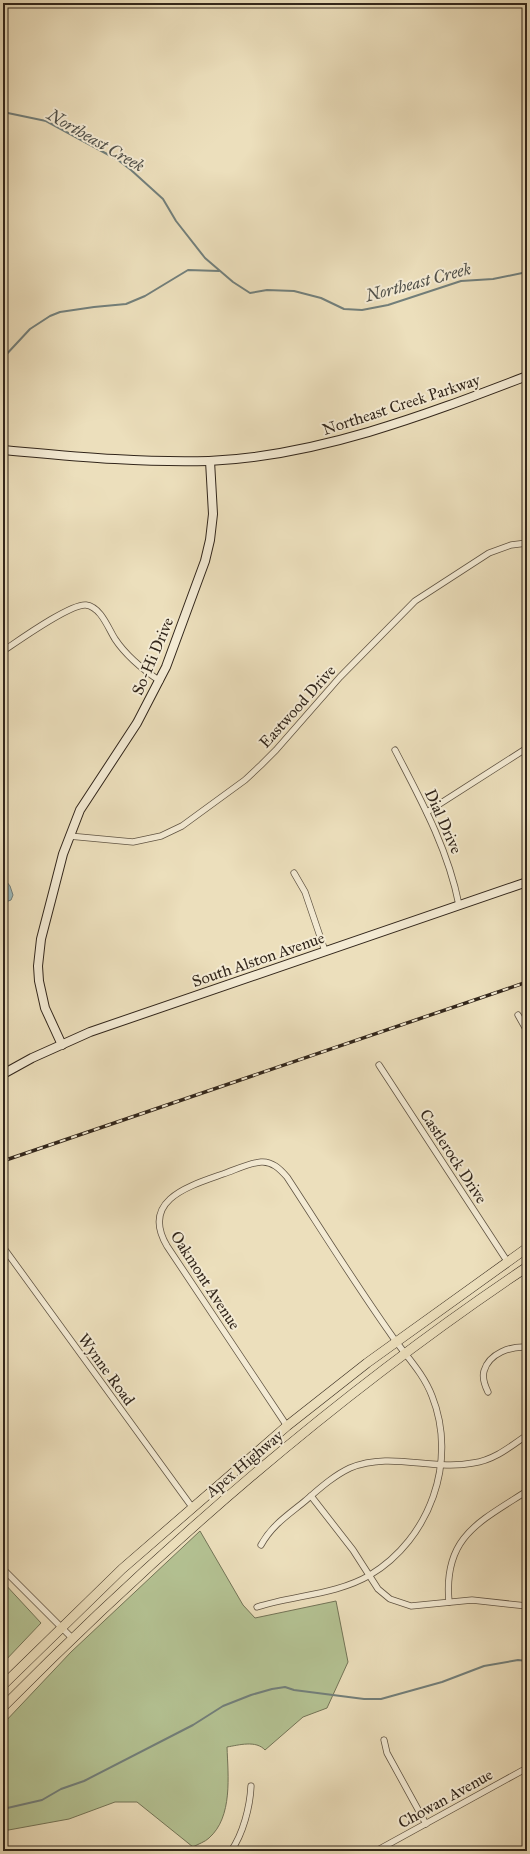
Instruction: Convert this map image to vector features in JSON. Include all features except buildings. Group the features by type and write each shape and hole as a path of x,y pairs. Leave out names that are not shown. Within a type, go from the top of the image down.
{"main road":[{"name":"Apex Highway","path":"3,1685 122,1569 287,1426 396,1342 527,1248"},
{"name":"Apex Highway","path":"3,1707 72,1638 160,1555 232,1492 301,1435 405,1353 527,1266"}],"street":[{"name":"Northeast Creek Parkway","path":"210,460 269,454 368,432 446,407 527,376"},
{"path":"3,450 144,461 210,460"},
{"name":"So-Hi Drive","path":"62,1045 45,1008 39,981 38,966 45,922 69,836 88,796 137,723 160,681 204,561 210,540 213,514 210,460"},
{"name":"Eastwood Drive","path":"69,836 133,842 161,836 182,826 245,780 262,765 340,677 415,601 489,553 511,545 527,543"},
{"path":"3,651 72,608 85,605 96,609 119,645 135,664 160,681"},
{"path":"427,812 527,748"},
{"name":"Dial Drive","path":"395,750 427,812 447,858 460,905"},
{"path":"294,873 305,892 326,951"},
{"name":"South Alston Avenue","path":"3,1074 62,1045 119,1022 527,882"},
{"path":"518,1015 527,1031"},
{"name":"Castlerock Drive","path":"379,1065 508,1261"},
{"name":"Oakmont Avenue","path":"287,1426 163,1240 160,1230 160,1219 165,1204 171,1197 193,1184 262,1162 275,1165 286,1177 432,1395 439,1419 442,1464"},
{"name":"Wynne Road","path":"3,1247 192,1507"},
{"path":"488,1392 484,1381 484,1371 489,1362 500,1352 509,1348 527,1347"},
{"path":"261,1545 269,1531 334,1477 349,1469 367,1463 399,1460 454,1465 481,1461 497,1455 527,1436"},
{"path":"257,1606 280,1599 316,1594 338,1588 369,1576 408,1543 428,1511 442,1464"},
{"path":"449,1602 449,1570 454,1554 462,1539 472,1527 527,1490"},
{"path":"311,1496 353,1550 378,1589 390,1599 411,1606 472,1600 527,1606"},
{"path":"3,1569 72,1638"},
{"path":"384,1740 387,1753 426,1824"},
{"name":"Chowan Avenue","path":"376,1851 527,1768"},
{"path":"231,1851 241,1830 248,1809 251,1786"}],"green space":[{"path":"200,1531 243,1605 255,1618 336,1601 348,1662 327,1708 303,1717 265,1750 252,1744 227,1747 228,1783 226,1807 222,1819 217,1829 209,1838 193,1847 137,1802 115,1802 69,1819 3,1831 3,1724 71,1652"},
{"path":"3,1582 41,1623 3,1663"}],"water":[{"path":"3,877 10,886 13,895 11,900 3,903"}],"waterway":[{"name":"Northeast Creek","path":"3,112 46,121 118,160 163,199 176,221 205,258 233,282 250,293 267,290 294,291 321,298 344,309 362,310 388,305 461,281 493,279 527,272"},
{"path":"3,358 30,329 50,316 60,312 126,304 145,296 188,270 219,271"},
{"path":"3,1809 42,1800 61,1789 84,1781 193,1725 223,1706 251,1695 272,1689 285,1687 294,1690 364,1699 381,1699 442,1682 484,1666 518,1660 527,1661"}],"railway":[{"path":"3,1161 527,982"}]}
